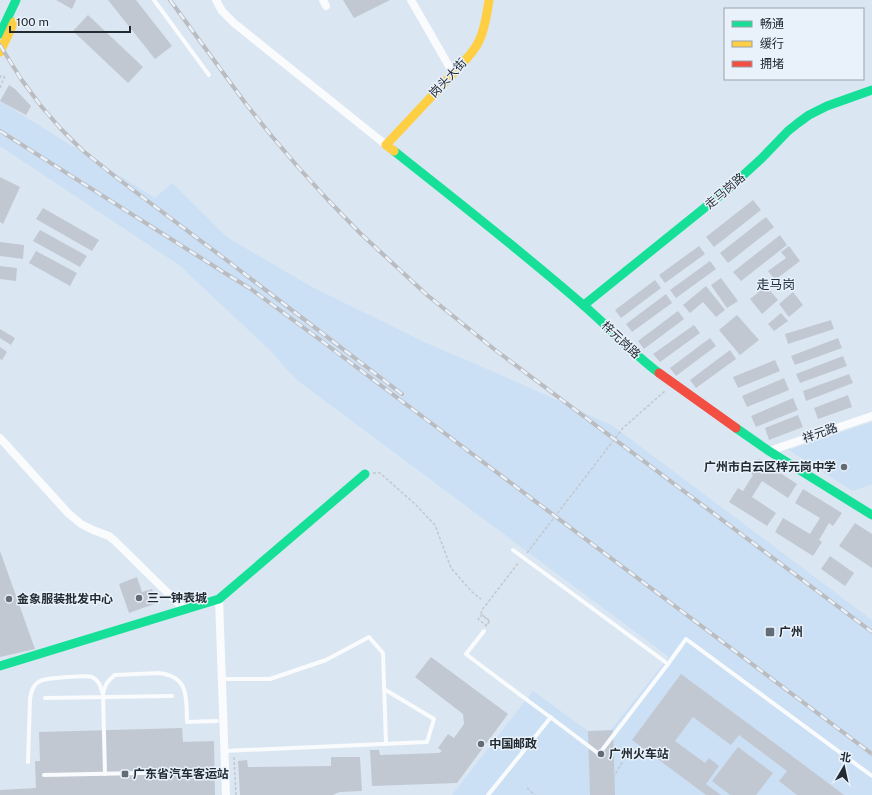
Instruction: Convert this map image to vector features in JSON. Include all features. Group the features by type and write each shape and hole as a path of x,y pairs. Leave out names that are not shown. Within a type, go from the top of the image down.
{"main road":[{"path":"0,34 16,0"},
{"path":"0,52 23,0"},
{"name":"岗头大街","path":"386,145 474,50 480,40 484,27 489,0"},
{"name":"走马岗路","path":"584,305 728,189 798,123 809,115 827,106 872,90"},
{"name":"梓元岗路","path":"386,145 518,250 584,305 634,353 673,384 769,451 872,514"},
{"path":"0,666 219,599 365,474"}],"street":[{"path":"216,0 222,11 234,23 386,145"},
{"path":"411,0 453,73"},
{"name":"祥元路","path":"769,451 872,416"},
{"path":"0,438 68,513 81,524 109,536 184,609"},
{"path":"219,599 226,795"}],"lane":[{"path":"154,0 209,75"},
{"path":"513,550 668,664"},
{"path":"484,631 466,654 599,754 686,639 872,776"},
{"path":"222,679 270,679 326,660 369,637 383,653 386,744"},
{"path":"105,774 103,689 106,683 115,675 166,674 177,679 186,692 188,722 217,721"},
{"path":"28,762 30,699 32,691 38,682 54,678 91,676 101,686 103,696"},
{"path":"224,751 427,742 434,719 384,689"},
{"path":"45,698 172,696"},
{"path":"488,795 551,717"},
{"path":"44,775 188,772"}],"path":[{"path":"0,88 5,75"},
{"path":"526,554 623,428 673,384"},
{"path":"365,474 380,473 415,504 435,525 451,568 472,592 481,599"},
{"path":"484,631 486,625 490,621 481,614 482,610 521,560"},
{"path":"482,615 490,621 486,625 478,619 482,615"},
{"path":"504,744 509,747"},
{"path":"603,795 631,747"},
{"path":"234,750 236,795"},
{"path":"527,788 535,795"}],"shaded area":[{"path":"0,101 155,198 172,183 228,238 312,287 424,342 613,426 872,620 872,795 452,795 533,691 602,741 669,657 301,383 288,371 271,351 179,265 0,146"},
{"name":"广州市白云区梓元岗中学","path":"872,422 872,484 853,491 789,450"}],"building":[{"path":"56,0 76,0 72,9"},
{"path":"108,0 136,0 172,46 155,59"},
{"path":"343,0 390,0 354,18"},
{"path":"88,15 143,67 128,83 73,31"},
{"path":"9,85 15,89 31,106 26,115 0,101"},
{"path":"0,177 20,187 3,224 0,222"},
{"path":"753,200 761,210 714,247 706,237"},
{"path":"43,208 99,240 92,251 36,219"},
{"path":"766,217 774,227 728,263 720,253"},
{"path":"40,230 87,256 80,267 33,241"},
{"path":"780,235 787,245 741,281 733,272"},
{"path":"0,242 24,245 23,259 0,256"},
{"path":"699,246 705,254 665,283 659,275"},
{"path":"789,246 800,261 775,280 768,271 786,258 781,252"},
{"path":"36,251 77,273 70,286 29,263"},
{"path":"710,261 716,269 676,298 670,290"},
{"path":"0,266 17,268 16,281 0,279"},
{"path":"721,278 738,301 727,308 711,285"},
{"path":"655,280 661,288 621,318 615,310"},
{"path":"706,286 725,310 716,317 703,302 690,313 683,305"},
{"path":"766,286 778,300 762,314 750,299"},
{"path":"793,292 803,305 789,317 779,304"},
{"path":"666,294 672,303 632,332 626,324"},
{"path":"678,311 684,319 644,349 638,341"},
{"path":"781,313 788,321 774,331 768,324"},
{"path":"737,315 759,340 740,355 719,330"},
{"path":"831,320 834,329 788,344 785,334"},
{"path":"694,325 700,333 660,362 653,354"},
{"path":"0,329 15,338 11,345 0,338"},
{"path":"710,338 716,346 676,376 670,368"},
{"path":"838,338 842,348 795,365 791,356"},
{"path":"0,347 7,352 2,360 0,359"},
{"path":"730,350 736,359 696,388 690,380"},
{"path":"843,356 847,366 800,383 796,374"},
{"path":"775,360 780,371 738,388 733,377"},
{"path":"849,374 853,383 806,401 803,391"},
{"path":"784,378 789,390 747,407 742,396"},
{"path":"848,395 852,407 818,419 814,408"},
{"path":"793,398 798,410 756,427 751,416"},
{"path":"798,415 803,427 769,440 765,428"},
{"path":"759,459 797,484 788,498 762,481 752,497 776,513 767,526 729,502 738,488 743,491 753,475 750,473"},
{"path":"803,489 842,513 833,526 829,523 819,540 822,542 813,556 775,532 783,518 810,534 820,518 795,503"},
{"path":"855,523 872,534 872,568 839,546"},
{"name":"金象服装批发中心","path":"0,551 35,649 0,657"},
{"path":"830,556 854,573 845,586 821,569"},
{"name":"三一钟表城","path":"137,577 142,592 152,589 157,603 129,613 119,584"},
{"path":"431,657 508,714 457,783 372,786 370,750 379,750 380,755 439,753 442,751 438,748 448,734 454,738 464,724 463,714 415,677"},
{"name":"广州火车站","path":"681,674 844,795 797,795 779,781 787,771 739,735 731,745 693,717 675,741 705,763 709,758 719,766 706,784 721,795 706,795 632,740"},
{"name":"广东省汽车客运站","path":"182,728 183,742 214,741 215,795 0,795 0,790 36,788 35,761 40,761 39,732"},
{"name":"广州火车站","path":"613,730 615,795 590,795 588,731"},
{"path":"738,747 773,773 756,795 730,795 712,781"},
{"path":"331,757 360,757 362,791 340,792 333,795 240,795 238,761 247,760 248,767 331,766"}],"railway":[{"path":"170,0 246,104 298,167 360,233 427,295 494,349 872,632"},
{"path":"0,45 21,79 41,106 82,150 402,394"},
{"path":"0,131 251,289 872,754"}],"traffic: fast":[{"path":"0,34 16,0"},
{"path":"584,305 728,189 798,123 809,115 827,106 872,90"},
{"path":"394,151 536,265 592,312 659,373"},
{"path":"736,428 769,451 872,515"},
{"path":"0,666 219,599 365,474"}],"traffic: slow":[{"path":"394,151 386,145 476,47 486,21 489,0"},
{"path":"0,52 14,22"}],"traffic: jam":[{"path":"659,373 736,428"}],"place":[{"name":"广州市白云区梓元岗中学","path":"844,467"},
{"name":"三一钟表城","path":"139,598"},
{"name":"金象服装批发中心","path":"9,599"},
{"name":"广州","path":"770,632"},
{"name":"中国邮政","path":"481,744"},
{"name":"广州火车站","path":"601,754"},
{"name":"广东省汽车客运站","path":"125,774"}],"district":[{"name":"走马岗","path":"776,284"}]}
